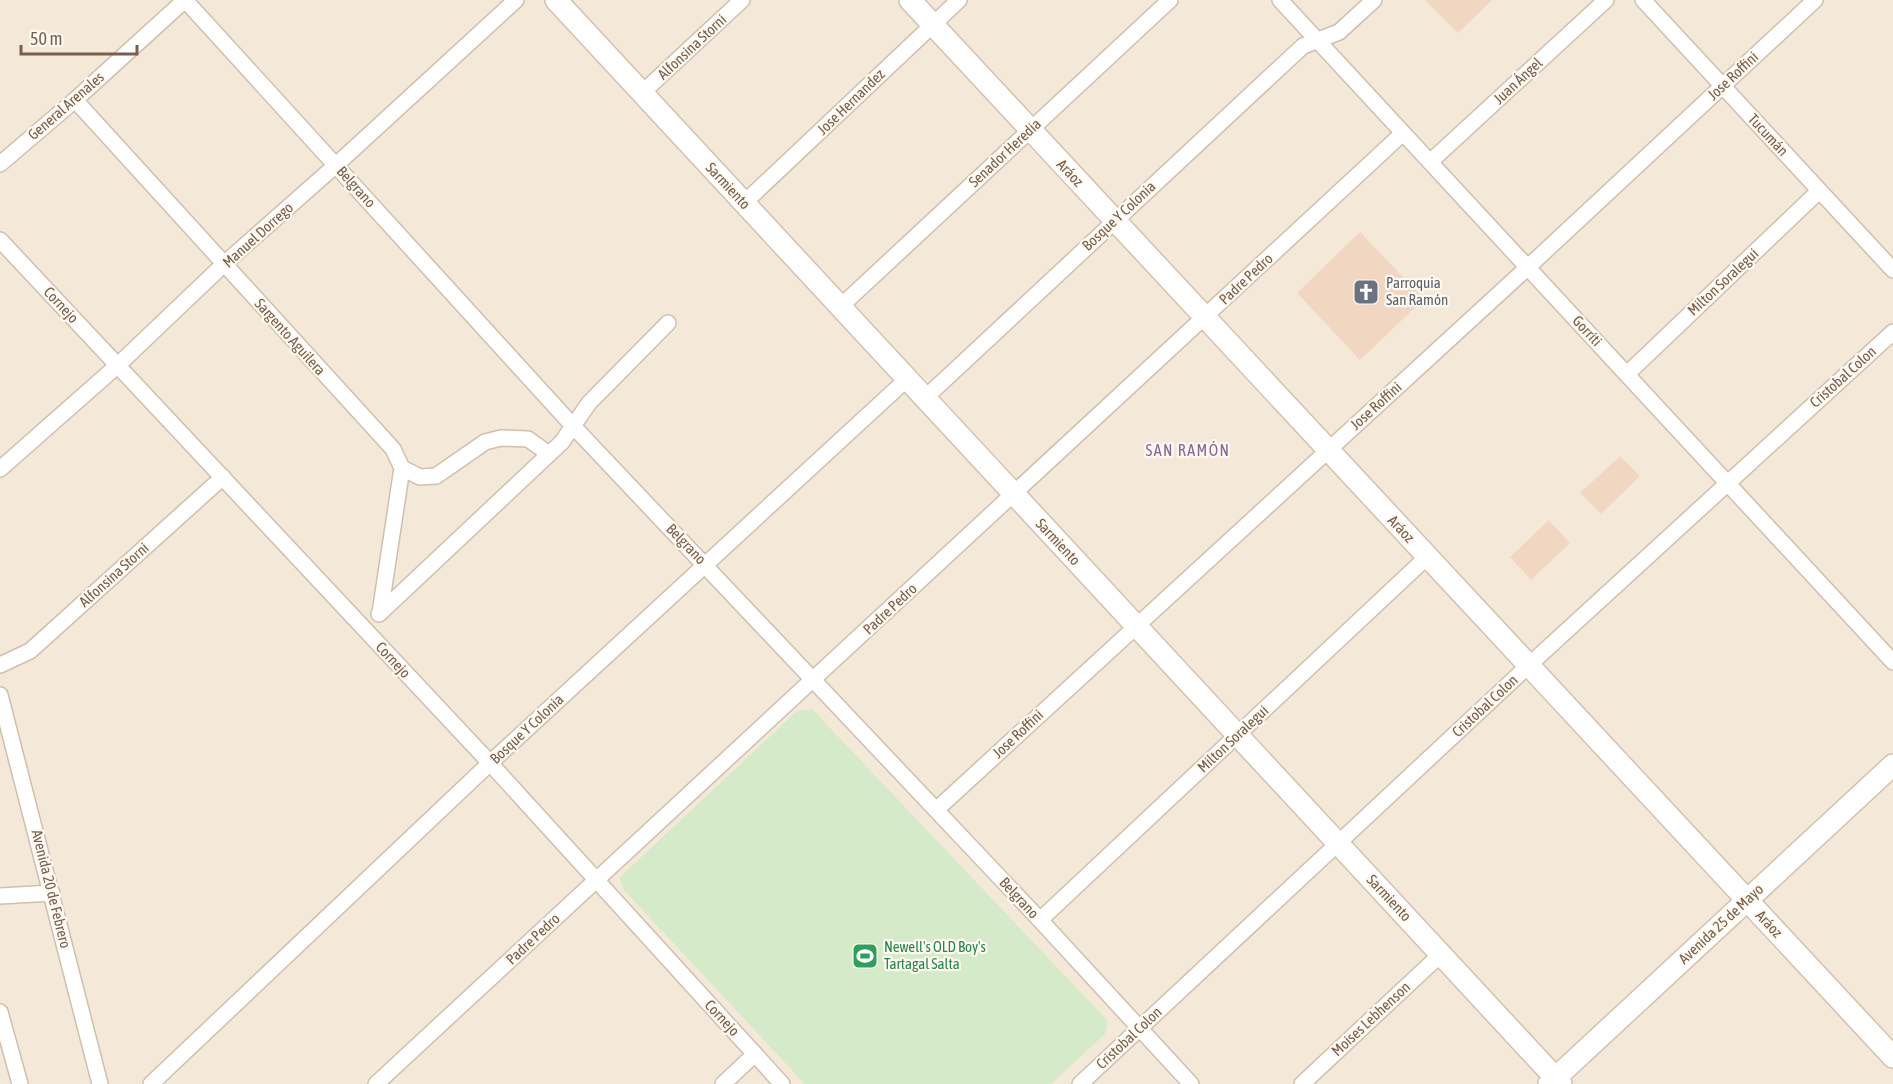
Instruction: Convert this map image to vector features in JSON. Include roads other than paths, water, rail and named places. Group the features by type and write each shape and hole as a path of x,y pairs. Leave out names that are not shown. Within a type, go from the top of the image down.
{"street":[{"name":"Belgrano","path":"185,0 573,426 1040,920 1191,1084"},
{"name":"General Arenales","path":"0,164 75,100 185,0"},
{"name":"Manuel Dorrego","path":"0,469 118,365 224,264 516,0"},
{"name":"Sarmiento","path":"556,0 1441,954 1555,1082"},
{"name":"Alfonsina Storni","path":"642,93 742,0"},
{"name":"Aráoz","path":"910,0 1893,1057"},
{"name":"Jose Hernandez","path":"744,204 959,0"},
{"name":"Senador Heredia","path":"840,307 1170,0"},
{"name":"Gorriti","path":"1280,0 1893,662"},
{"path":"1317,40 1339,32 1374,0"},
{"name":"Juan Ángel","path":"1430,162 1606,0"},
{"name":"Tucumán","path":"1643,0 1893,270"},
{"name":"Jose Roffini","path":"936,810 1527,268 1815,0"},
{"name":"Bosque Y Colonia","path":"925,398 1303,46 1317,40"},
{"name":"Sargento Aguilera","path":"75,100 393,449 402,468"},
{"name":"Padre Pedro","path":"376,1084 1403,133"},
{"name":"Milton Soralegui","path":"1627,374 1820,191"},
{"name":"Cornejo","path":"0,240 490,763 782,1084"},
{"path":"364,628 562,442 590,403 668,323"},
{"name":"Cristobal Colon","path":"1080,1084 1528,666 1893,332"},
{"name":"Bosque Y Colonia","path":"151,1084 490,763 907,379"},
{"path":"380,613 402,468 420,477 436,476 485,442 501,438 528,439 549,454"},
{"name":"Alfonsina Storni","path":"0,665 30,651 223,477"},
{"name":"Milton Soralegui","path":"1040,920 1427,557"},
{"name":"Avenida 20 de Febrero","path":"0,695 100,1084"},
{"name":"Avenida 25 de Mayo","path":"1555,1082 1893,765"},
{"path":"0,896 52,893"},
{"name":"Moises Lebhenson","path":"1302,1084 1441,954"},
{"path":"0,1012 20,1084"},
{"path":"723,1084 755,1054"}],"place":[{"name":"Parroquia San Ramón","path":"1366,292"},
{"name":"Newell's OLD Boy's Tartagal Salta","path":"865,956"}],"district":[{"name":"SAN RAMÓN","path":"1188,450"}]}
